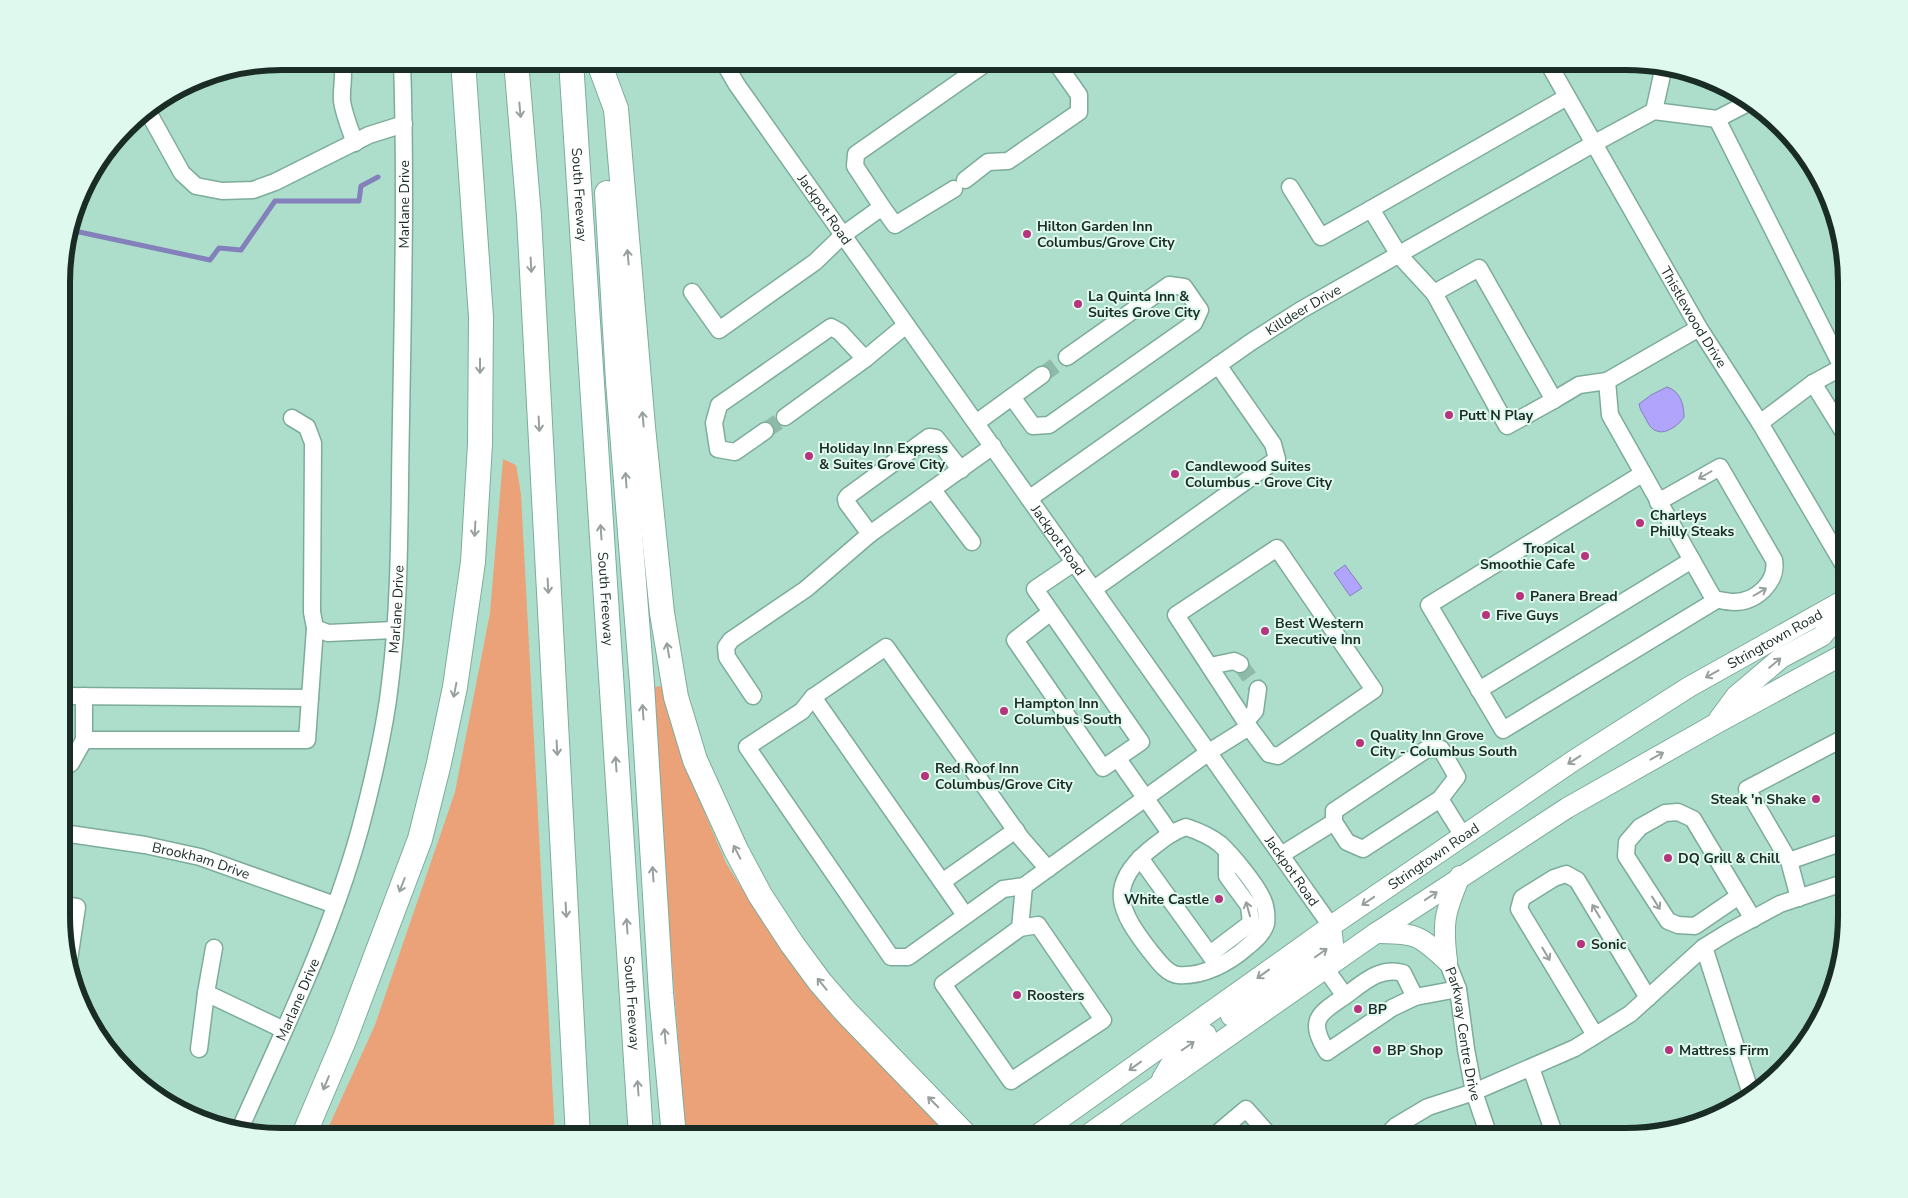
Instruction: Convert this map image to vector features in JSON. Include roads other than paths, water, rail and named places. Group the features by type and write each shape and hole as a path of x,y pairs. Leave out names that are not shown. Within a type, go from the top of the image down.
{"highway":[{"path":"307,1128 344,1038 420,839 440,763 456,687 473,562 480,444 481,318 464,70"},
{"path":"479,70 489,268 481,318"},
{"path":"517,70 528,216 578,1128"},
{"name":"South Freeway","path":"572,70 640,1128"},
{"path":"599,70 619,391 642,684 661,993 673,1128"},
{"path":"602,70 616,109 643,426 662,613 676,697 695,760 736,850 760,896 792,944 820,982 846,1012 959,1128"}],"main road":[{"name":"Stringtown Road","path":"1047,1128 1331,926 1572,761 1689,687 1838,603"},
{"path":"1717,722 1736,696 1782,658 1822,636 1838,617"},
{"path":"1097,1128 1376,933 1460,876 1567,808 1717,722 1838,658"},
{"path":"1447,961 1444,919 1460,876"},
{"path":"1159,1084 1176,1055 1333,944 1331,926"},
{"path":"1376,933 1416,935 1425,940 1447,961"}],"street":[{"path":"344,70 342,100 344,113 355,143"},
{"name":"Marlane Drive","path":"242,1124 310,973 335,905 364,816 381,738 390,684 397,588 405,245 402,70"},
{"name":"Jackpot Road","path":"729,70 737,85 1331,926"},
{"path":"976,70 856,154 855,166 895,225 959,184 988,162 1008,161 1079,112 1080,95 1062,70"},
{"name":"Thistlewood Drive","path":"1552,70 1699,328 1760,423 1838,555"},
{"path":"1661,73 1654,111 1717,119 1743,106"},
{"path":"1290,187 1321,238 1567,97"},
{"name":"Killdeer Drive","path":"1030,498 1251,342 1302,310 1654,111"},
{"path":"150,117 182,173 196,186 222,191 253,190 275,182 369,135 404,124"},
{"path":"1717,119 1838,354"},
{"path":"692,292 719,330 815,262 843,235 882,207"},
{"path":"1371,209 1398,255 1434,293 1507,426 1579,385 1607,381 1699,328"},
{"path":"1434,293 1479,268 1554,400"},
{"path":"1012,397 1033,426 1049,425 1194,323 1200,310 1184,288 1169,285 1067,357"},
{"path":"785,417 866,359 906,325"},
{"path":"765,431 735,452 718,449 714,424 719,405 831,326 840,332 866,359"},
{"path":"1094,589 1277,459 1273,444 1218,365"},
{"path":"1760,423 1813,383 1838,369"},
{"path":"976,423 1042,375"},
{"path":"1607,381 1610,415 1714,599"},
{"path":"1813,383 1838,412"},
{"path":"84,740 307,740 315,628 312,612 313,443 307,427 292,418"},
{"path":"870,534 846,499 928,437 936,438 961,470"},
{"path":"753,696 726,657 726,647 731,640 806,589 870,534 993,446"},
{"path":"1658,502 1720,466 1774,560 1774,574 1768,587 1750,598 1735,602 1714,599"},
{"path":"1642,474 1429,605 1503,730 1715,601 1714,599"},
{"path":"932,490 972,542"},
{"path":"1277,548 1374,690 1278,756 1269,754 1210,666 1176,615 1277,548"},
{"path":"1479,690 1692,560"},
{"path":"1051,612 1015,640 1103,768 1141,742 1051,612 1035,589 1075,562"},
{"path":"315,628 328,633 394,630"},
{"path":"1048,868 1016,830 886,647 813,697 802,711 747,747 891,957 908,957 1003,889 1024,886 1248,724 1255,711 1258,690"},
{"path":"1210,666 1234,661 1240,664"},
{"path":"70,696 310,698"},
{"path":"70,764 84,740 84,696"},
{"path":"813,697 966,915"},
{"path":"1799,898 1789,861 1747,789 1838,741"},
{"path":"1428,748 1441,749 1457,777 1440,799 1363,849 1347,842 1334,822 1334,811 1428,748"},
{"path":"1118,759 1170,832"},
{"path":"1440,799 1463,836"},
{"path":"1739,896 1695,926 1678,925 1668,921 1626,856 1627,842 1640,827 1665,813 1678,812 1694,819 1753,919"},
{"path":"1281,855 1334,822"},
{"path":"1186,828 1202,833 1220,844 1263,898 1266,925 1258,937 1237,956 1214,960 1207,972 1177,975 1162,966 1142,940 1127,916 1121,901 1122,882 1133,864 1170,832 1186,828"},
{"path":"942,882 1016,830"},
{"name":"Brookham Drive","path":"70,834 144,845 200,857 335,905"},
{"path":"1789,861 1838,844"},
{"path":"1140,858 1214,960"},
{"path":"1595,1036 1520,909 1522,898 1554,878 1566,874 1577,880 1648,998"},
{"path":"1394,1128 1428,1107 1474,1092 1575,1048 1630,1014 1704,948 1780,904 1838,885"},
{"path":"1020,928 1038,925 1103,1020 1011,1081 943,984 1020,928 1024,886"},
{"path":"70,906 77,907 72,942"},
{"path":"199,1049 214,948"},
{"path":"1704,948 1749,1088"},
{"name":"Parkway Centre Drive","path":"1447,961 1458,989 1474,1092 1486,1128"},
{"path":"1325,968 1345,996"},
{"path":"1415,997 1403,973 1393,970 1382,971 1322,1011 1316,1023 1318,1036 1327,1052 1392,1008 1415,997 1458,989"},
{"path":"206,992 284,1030"},
{"path":"1532,1068 1552,1128"},
{"path":"1223,1128 1246,1109 1263,1128"}],"waterway":[{"path":"76,231 210,260 219,248 241,250 275,201 359,201 361,186 378,177"}],"tunnel":[{"path":"1042,375 1067,357"},
{"path":"765,431 785,417"},
{"path":"1240,664 1258,689"}],"place":[{"name":"Hilton Garden Inn Columbus/Grove City","path":"1027,234"},
{"name":"La Quinta Inn & Suites Grove City","path":"1078,304"},
{"name":"Putt N Play","path":"1449,415"},
{"name":"Holiday Inn Express & Suites Grove City","path":"809,456"},
{"name":"Candlewood Suites Columbus - Grove City","path":"1175,474"},
{"name":"Charleys Philly Steaks","path":"1640,523"},
{"name":"Tropical Smoothie Cafe","path":"1585,556"},
{"name":"Panera Bread","path":"1520,596"},
{"name":"Five Guys","path":"1486,615"},
{"name":"Best Western Executive Inn","path":"1265,631"},
{"name":"Hampton Inn Columbus South","path":"1004,711"},
{"name":"Quality Inn Grove City - Columbus South","path":"1360,743"},
{"name":"Red Roof Inn Columbus/Grove City","path":"925,776"},
{"name":"Steak 'n Shake","path":"1816,799"},
{"name":"DQ Grill & Chill","path":"1668,858"},
{"name":"White Castle","path":"1219,899"},
{"name":"Sonic","path":"1581,944"},
{"name":"Roosters","path":"1017,995"},
{"name":"BP","path":"1358,1009"},
{"name":"BP Shop","path":"1377,1050"},
{"name":"Mattress Firm","path":"1669,1050"}]}
